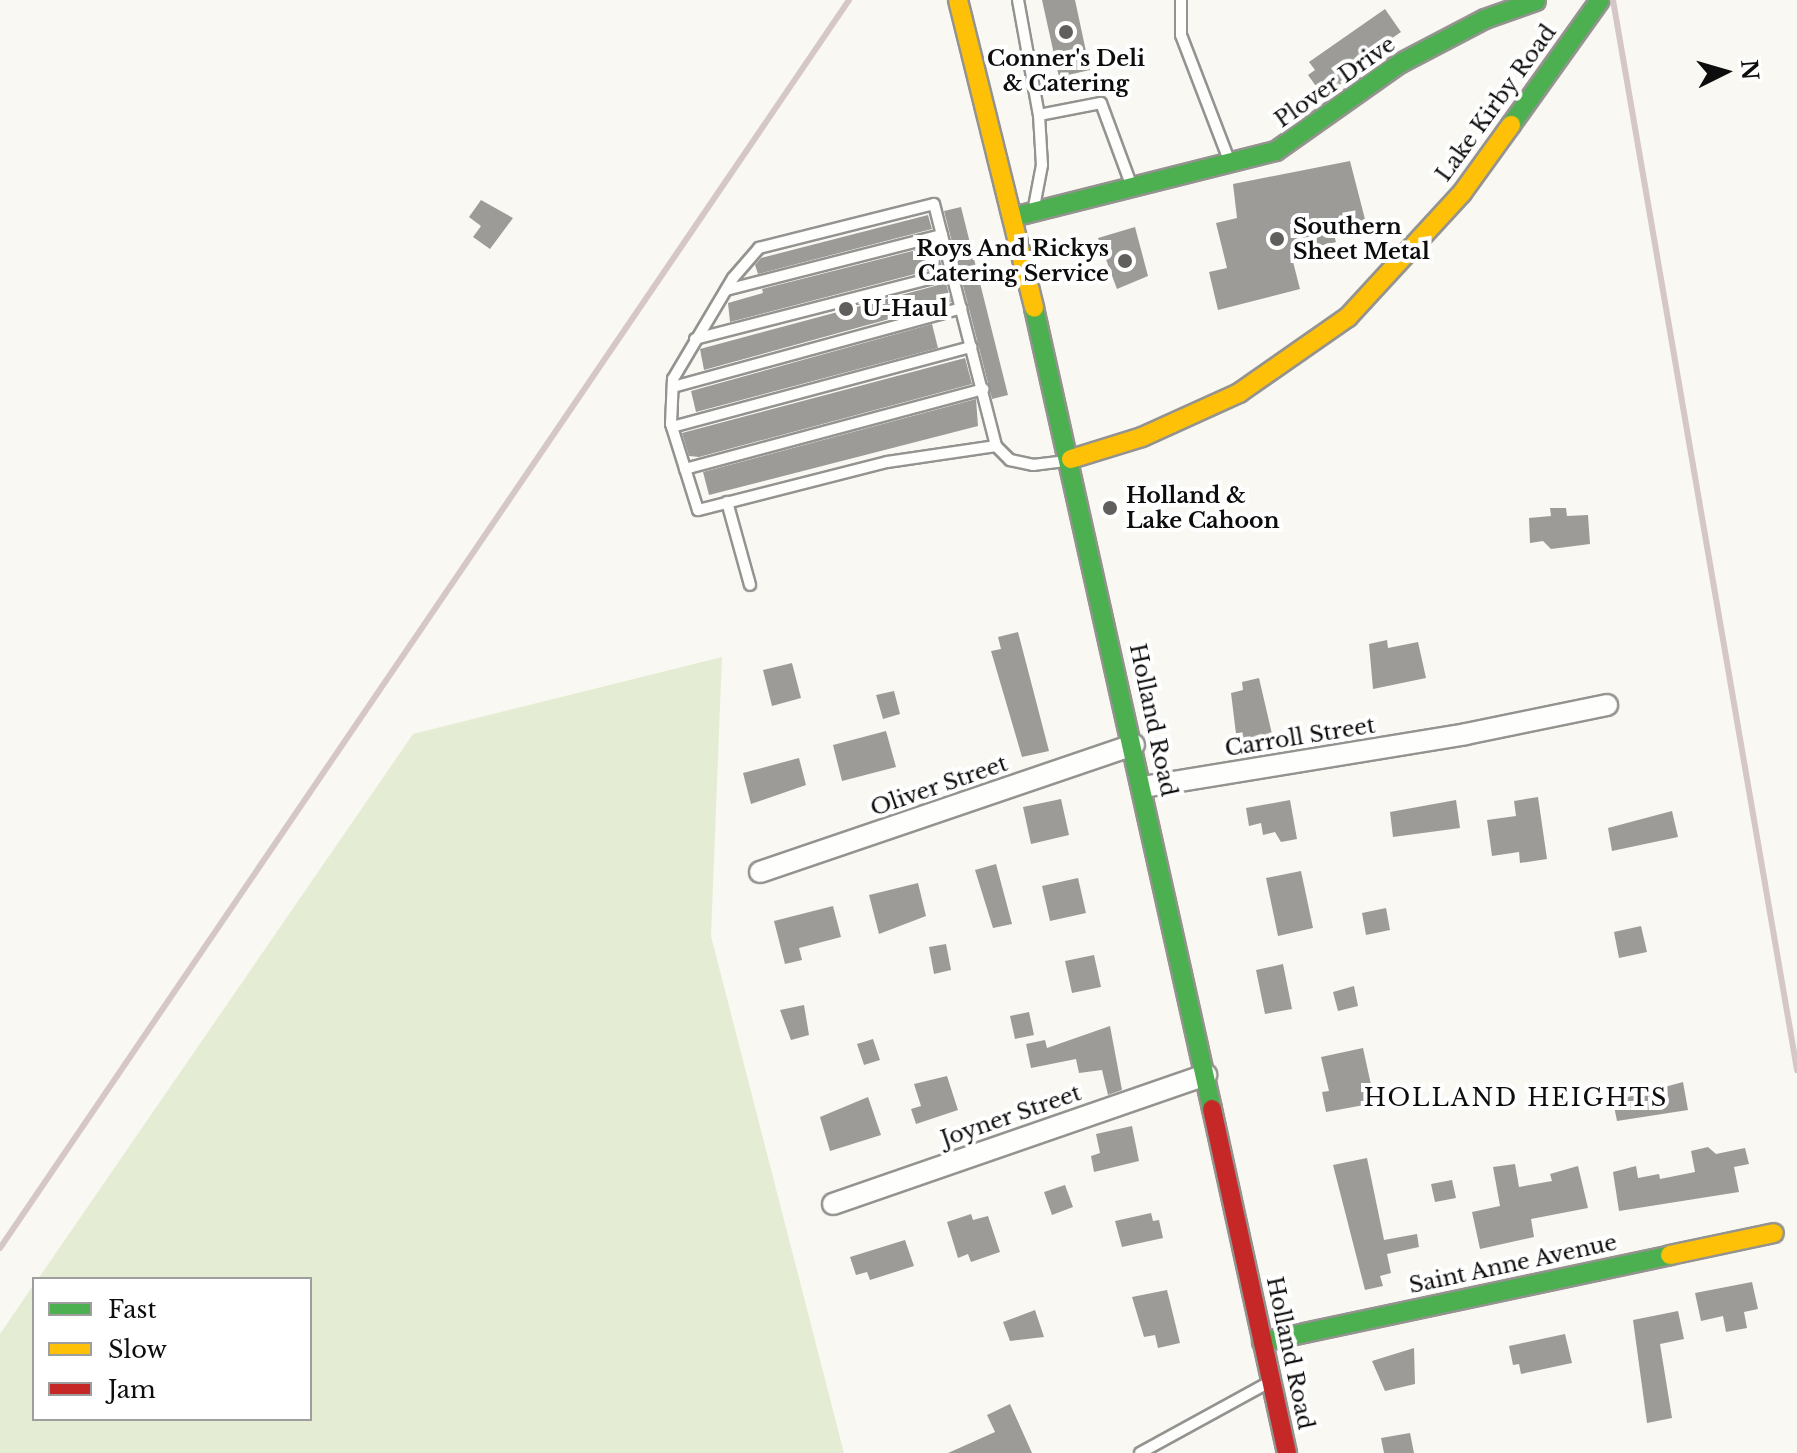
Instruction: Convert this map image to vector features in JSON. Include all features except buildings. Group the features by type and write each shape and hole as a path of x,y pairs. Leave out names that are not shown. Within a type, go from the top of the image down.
{"street":[{"name":"Holland Road","path":"958,0 1071,459 1287,1453"},
{"name":"Lake Kirby Road","path":"1071,459 1142,437 1239,393 1348,317 1429,233 1600,0"},
{"name":"Plover Drive","path":"1013,217 1293,143 1399,64 1485,19 1536,1"},
{"name":"Carroll Street","path":"1143,787 1466,734 1607,705"},
{"name":"Oliver Street","path":"760,872 1134,745"},
{"name":"Joyner Street","path":"833,1204 1206,1075"},
{"name":"Saint Anne Avenue","path":"1262,1342 1774,1233"}],"lane":[{"path":"1018,0 1039,115 1042,165 1033,212"},
{"path":"1181,0 1181,35 1230,162"},
{"path":"1039,115 1101,103 1132,187"},
{"path":"996,446 887,462 698,510 672,427 673,387 695,339 726,290 759,248 934,204 996,446 1010,460 1033,465 1071,459"},
{"path":"726,290 942,235"},
{"path":"695,339 952,273"},
{"path":"673,387 961,308"},
{"path":"672,427 971,347"},
{"path":"685,469 983,389"},
{"path":"727,502 750,585"},
{"path":"1140,1453 1271,1381"}],"green space":[{"path":"722,657 711,936 844,1453 0,1453 0,1334 32,1287 32,1421 312,1421 312,1277 39,1277 413,734"}],"railway":[{"path":"0,1248 849,0"},
{"path":"1613,0 1797,1070"}],"traffic: fast":[{"path":"1511,125 1600,0"},
{"path":"1013,217 1276,151 1399,64 1485,19 1536,1"},
{"path":"1034,308 1212,1109"},
{"path":"1262,1342 1670,1255"}],"traffic: slow":[{"path":"958,0 1034,308"},
{"path":"1071,459 1142,437 1239,393 1348,317 1462,193 1511,125"},
{"path":"1670,1255 1774,1233"}],"traffic: jam":[{"path":"1212,1109 1287,1453"}],"place":[{"name":"Conner's Deli & Catering","path":"1066,32"},
{"name":"Southern Sheet Metal","path":"1277,239"},
{"name":"Roys And Rickys Catering Service","path":"1125,261"},
{"name":"U-Haul","path":"846,309"},
{"name":"Holland & Lake Cahoon","path":"1110,508"}],"district":[{"name":"HOLLAND HEIGHTS","path":"1516,1098"}]}
